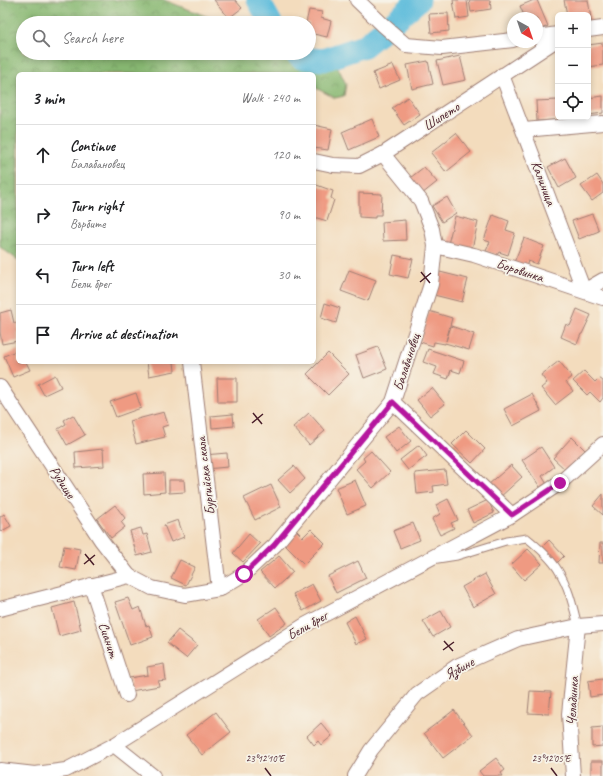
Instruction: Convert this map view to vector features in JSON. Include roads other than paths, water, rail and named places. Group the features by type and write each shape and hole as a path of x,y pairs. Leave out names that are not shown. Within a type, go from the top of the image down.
{"street":[{"path":"357,0 406,45 442,48 507,41"},
{"path":"591,30 603,28"},
{"path":"543,36 555,34"},
{"name":"Шипето","path":"316,162 333,166 359,166 383,154 555,41"},
{"name":"Калиница","path":"502,75 584,291"},
{"path":"524,130 603,123"},
{"name":"Балабановец","path":"219,589 244,574 274,545 393,402 431,284 435,246 432,230 421,201 383,154"},
{"name":"Боровинка","path":"435,246 474,255 603,298"},
{"path":"584,291 603,280"},
{"name":"Бургийска скала","path":"192,364 219,589"},
{"name":"Рудище","path":"0,387 101,540 129,576"},
{"path":"393,402 512,515"},
{"name":"Бели брег","path":"0,770 35,774 66,770 114,745 305,625 512,515 560,483 603,444"},
{"path":"0,609 129,576 152,588 185,594 219,589"},
{"name":"Сианит","path":"91,585 127,695"},
{"name":"Язбине","path":"355,776 371,750 416,694 457,666 518,639 578,626 603,624"},
{"name":"Челадинка","path":"573,776 569,714 578,626"},
{"path":"114,745 154,776"}],"lane":[{"path":"426,560 457,556 506,541 527,538 542,551 558,569 570,594 578,626"}],"waterway":[{"path":"258,0 267,16"},
{"path":"316,59 323,60 364,46 419,0"}]}
